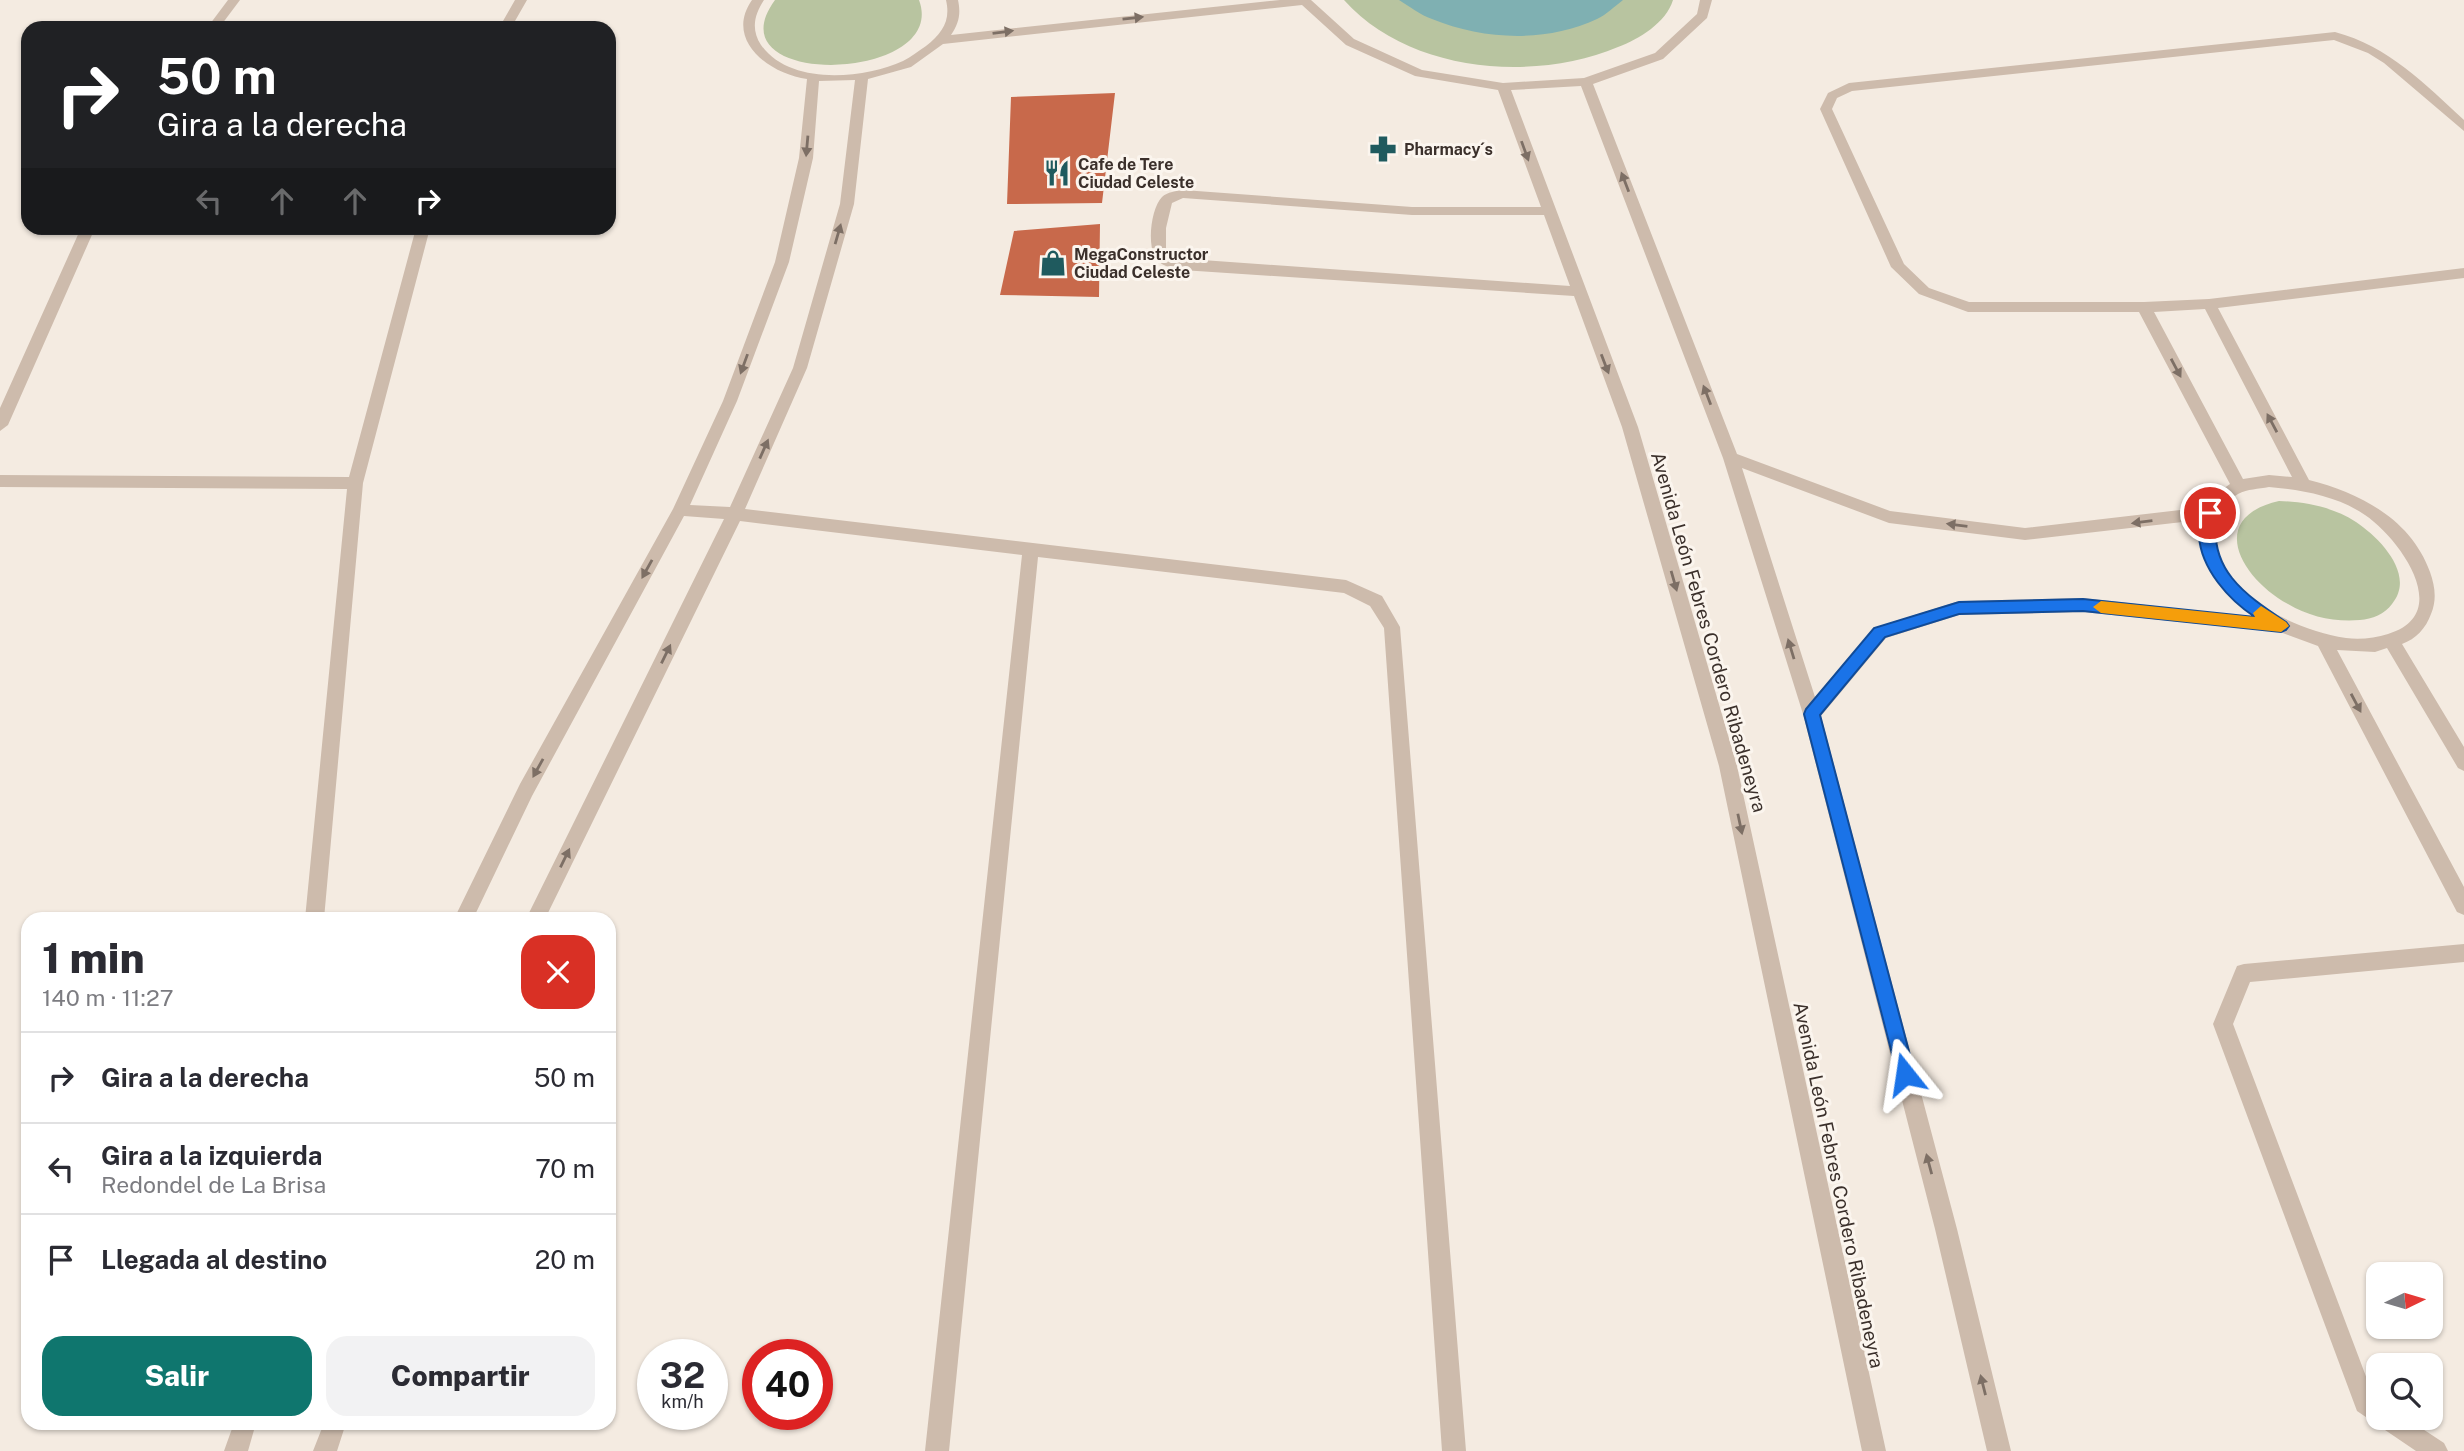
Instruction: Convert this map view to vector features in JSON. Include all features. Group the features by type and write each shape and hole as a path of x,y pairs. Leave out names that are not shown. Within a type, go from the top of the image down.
{"street":[{"path":"218,21 234,0"},
{"path":"509,21 521,0"},
{"path":"758,0 752,7 746,30 756,51 779,68 813,78 862,78 909,64 942,40 954,18 952,0"},
{"path":"942,40 1304,1 1349,43 1419,73 1503,87 1586,82 1659,56 1703,15 1706,0"},
{"path":"2464,128 2383,55 2359,42 2335,36 1849,87 1832,96 1826,109 1898,267 1924,291 1968,307 2144,307 2210,304 2464,273"},
{"path":"466,912 526,790 680,510 730,401 782,262 806,158 813,78"},
{"path":"538,912 735,514 804,355 847,204 862,78"},
{"path":"1586,82 1731,458 1812,714 1942,1216 1999,1451"},
{"name":"Avenida León Febres Cordero Ribadeneyra","path":"1503,87 1629,427 1728,766 1874,1451"},
{"path":"1547,211 1412,211 1183,194 1164,203 1157,244 1161,256 1169,262 1182,265 1577,291"},
{"path":"0,425 85,235"},
{"path":"315,912 355,483 421,235"},
{"path":"2210,304 2303,483"},
{"path":"2144,307 2239,486"},
{"path":"1731,458 1889,517 2025,534 2210,513"},
{"path":"0,481 355,483"},
{"path":"2269,481 2303,483 2338,494 2371,511 2399,533 2420,559 2430,586 2428,610 2416,630 2392,642 2361,647 2324,642 2281,626 2251,606 2227,583 2212,558 2206,534 2210,513 2221,498 2239,486 2269,481"},
{"path":"680,510 735,514 1346,587 1376,601 1392,627 1454,1451"},
{"path":"937,1451 1030,551"},
{"path":"1812,714 1880,633 1959,608 2083,605 2281,626"},
{"path":"2324,642 2464,906"},
{"path":"2392,642 2464,762"},
{"path":"2366,1404 2223,1024 2244,973 2464,953"},
{"path":"236,1451 243,1430"},
{"path":"325,1451 332,1430"},
{"path":"2405,1430 2436,1451"}],"green space":[{"path":"775,0 919,0 919,28 900,48 870,60 834,65 800,61 774,50 764,29"},
{"path":"1344,0 1673,0 1664,16 1651,29 1618,47 1584,58 1548,65 1510,67 1473,64 1436,56 1402,43 1371,24"},
{"path":"2279,501 2329,509 2356,522 2375,537 2392,558 2400,581 2398,593 2386,611 2365,619 2322,618 2288,604 2257,580 2245,565 2238,549 2237,534 2243,521 2256,509"}],"water":[{"path":"1399,0 1623,0 1600,17 1577,27 1536,35 1514,36 1493,35 1452,26 1423,15"}],"building":[{"name":"Cafe de Tere Ciudad Celeste","path":"1115,93 1102,203 1007,204 1011,97"},
{"name":"MegaConstructor Ciudad Celeste","path":"1100,224 1099,297 1000,295 1014,231"}],"slow traffic":[{"path":"2101,607 2281,626 2261,613"}],"place":[{"name":"Pharmacy´s","path":"1383,149"},
{"name":"Cafe de Tere Ciudad Celeste","path":"1057,173"},
{"name":"MegaConstructor Ciudad Celeste","path":"1053,263"}],"route":[{"path":"1905,1074 1812,714 1880,633 1959,608 2083,605 2281,626 2251,606 2227,583 2212,558 2206,534 2210,513"}]}
